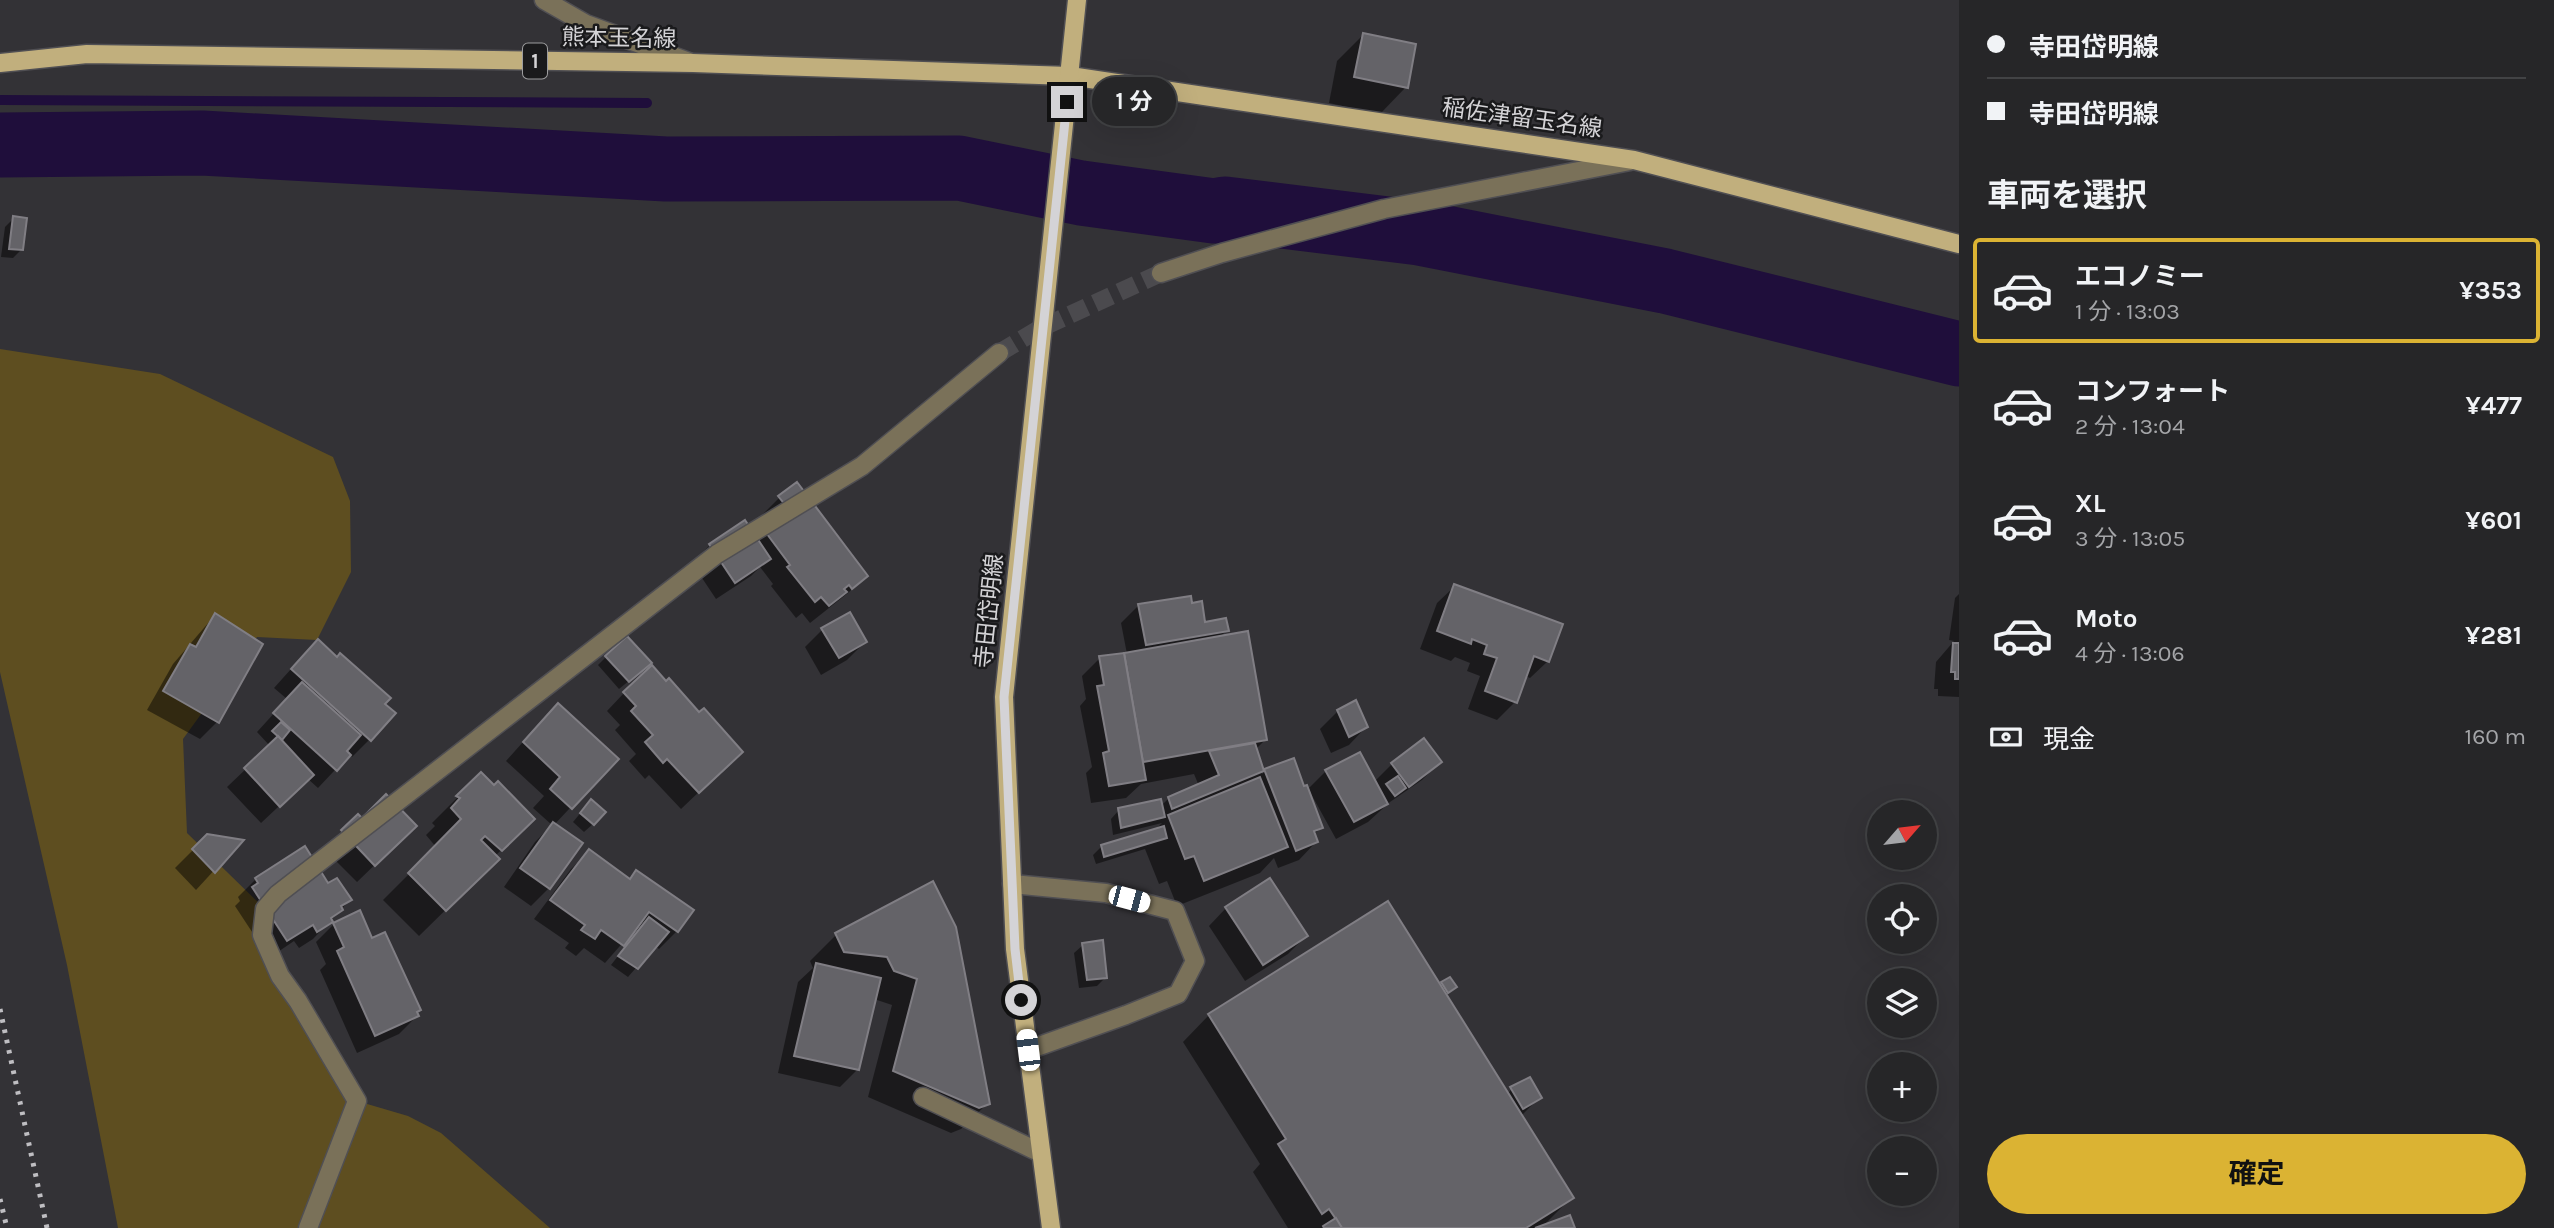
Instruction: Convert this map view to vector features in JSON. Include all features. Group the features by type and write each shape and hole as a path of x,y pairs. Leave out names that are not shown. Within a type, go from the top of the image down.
{"main road":[{"name":"寺田岱明線","path":"1051,1228 1015,949 1004,697 1076,2"},
{"name":"熊本玉名線","path":"0,63 87,54 693,63 1070,76"},
{"name":"稲佐津留玉名線","path":"1070,76 1634,160 1959,244"}],"street":[{"path":"544,0 586,24 693,63"},
{"path":"1161,272 1384,209 1634,160"},
{"path":"308,1228 357,1101 298,1001 280,976 262,935 265,909 278,894 717,554 862,467 999,353"},
{"path":"1012,884 1106,893 1175,911 1195,961 1178,994 1028,1050"},
{"path":"923,1097 1041,1153"}],"shaded area":[{"path":"0,349 160,374 333,457 350,501 351,572 317,640 257,637 183,739 187,833 265,909 276,966 357,1101 408,1116 441,1133 550,1228 118,1228 67,965 0,672"}],"building":[{"path":"1363,33 1416,44 1408,88 1354,77"},
{"path":"13,216 27,218 23,250 9,249"},
{"path":"797,482 868,576 852,589 849,585 844,589 847,592 829,606 821,597 815,602 787,567 790,565 767,534 775,528 786,506 778,496"},
{"path":"745,520 771,559 735,583 709,544"},
{"path":"1454,584 1563,624 1549,662 1534,656 1517,703 1485,691 1497,658 1484,654 1487,645 1472,639 1471,644 1437,631"},
{"path":"1191,596 1192,603 1202,601 1205,622 1226,618 1229,631 1146,645 1138,604"},
{"path":"850,612 867,642 839,658 821,628"},
{"path":"215,613 263,644 219,723 163,691 190,644 196,647"},
{"path":"1248,631 1267,740 1143,762 1124,653"},
{"path":"627,636 652,663 629,682 605,656"},
{"path":"318,639 337,657 340,653 391,698 385,704 396,713 371,741 291,669"},
{"path":"1953,643 1959,643 1959,679 1955,679 1955,672 1951,672"},
{"path":"1124,653 1146,780 1109,786 1103,753 1109,751 1097,686 1104,685 1099,656"},
{"path":"652,665 666,681 669,678 699,712 704,708 743,752 699,793 667,759 663,763 645,742 653,735 631,711 636,706 623,692"},
{"path":"302,682 361,735 347,751 351,755 337,771 273,713"},
{"path":"1356,700 1368,727 1349,737 1337,710"},
{"path":"558,703 619,759 572,809 550,789 560,777 523,742"},
{"path":"281,722 290,730 282,740 272,731"},
{"path":"278,736 314,775 280,807 244,768"},
{"path":"1424,738 1442,762 1409,787 1391,763"},
{"path":"1255,743 1264,771 1172,809 1168,797 1219,775 1209,751"},
{"path":"1360,752 1388,804 1354,822 1325,770"},
{"path":"1294,758 1323,828 1314,831 1318,842 1296,851 1264,769"},
{"path":"481,772 494,785 498,781 535,819 502,851 485,836 481,840 500,859 446,911 408,873 461,819 451,808 460,798 456,796"},
{"path":"1398,776 1406,788 1395,796 1386,784"},
{"path":"1260,777 1288,847 1204,881 1194,856 1185,859 1168,815"},
{"path":"386,794 417,826 375,866 341,830 358,814 362,818"},
{"path":"591,799 606,812 594,825 580,813"},
{"path":"1161,799 1165,817 1121,828 1118,808"},
{"path":"553,822 583,843 550,889 520,868"},
{"path":"1164,826 1167,838 1104,857 1101,845"},
{"path":"207,834 244,840 215,873 192,849"},
{"path":"305,846 328,883 337,878 352,900 341,906 343,910 331,918 333,922 317,932 313,925 287,941 252,887 258,883 255,878"},
{"path":"589,849 630,879 636,870 694,910 678,932 649,912 624,946 601,930 595,939 581,930 585,925 550,900"},
{"path":"1270,878 1308,936 1263,965 1225,907"},
{"path":"933,881 956,927 990,1104 979,1108 893,1071 917,979 894,971 887,957 844,952 835,933"},
{"path":"1388,901 1574,1198 1526,1228 1342,1228 1329,1209 1322,1214 1278,1144 1286,1139 1208,1014"},
{"path":"360,910 372,938 385,932 421,1010 417,1012 419,1016 375,1036 337,951 344,947 333,923"},
{"path":"649,917 669,932 638,969 618,956"},
{"path":"1103,940 1107,978 1087,980 1082,943"},
{"path":"816,963 881,978 859,1070 794,1056"},
{"path":"1450,977 1457,987 1448,993 1441,982"},
{"path":"1530,1077 1542,1098 1523,1109 1510,1087"},
{"path":"1570,1215 1575,1228 1535,1228"},
{"path":"1336,1218 1342,1228 1324,1228 1323,1226"}],"waterway":[{"path":"0,100 647,103"},
{"path":"0,145 202,143 666,169 959,168 1081,193 1214,211 1225,209 1420,233 1665,281 1959,354"}],"tunnel":[{"path":"999,353 1039,329 1161,273"}],"railway":[{"path":"0,1009 47,1228"},
{"path":"0,1199 7,1228"}],"route":[{"path":"1021,1000 1015,949 1004,697 1067,102"}]}
